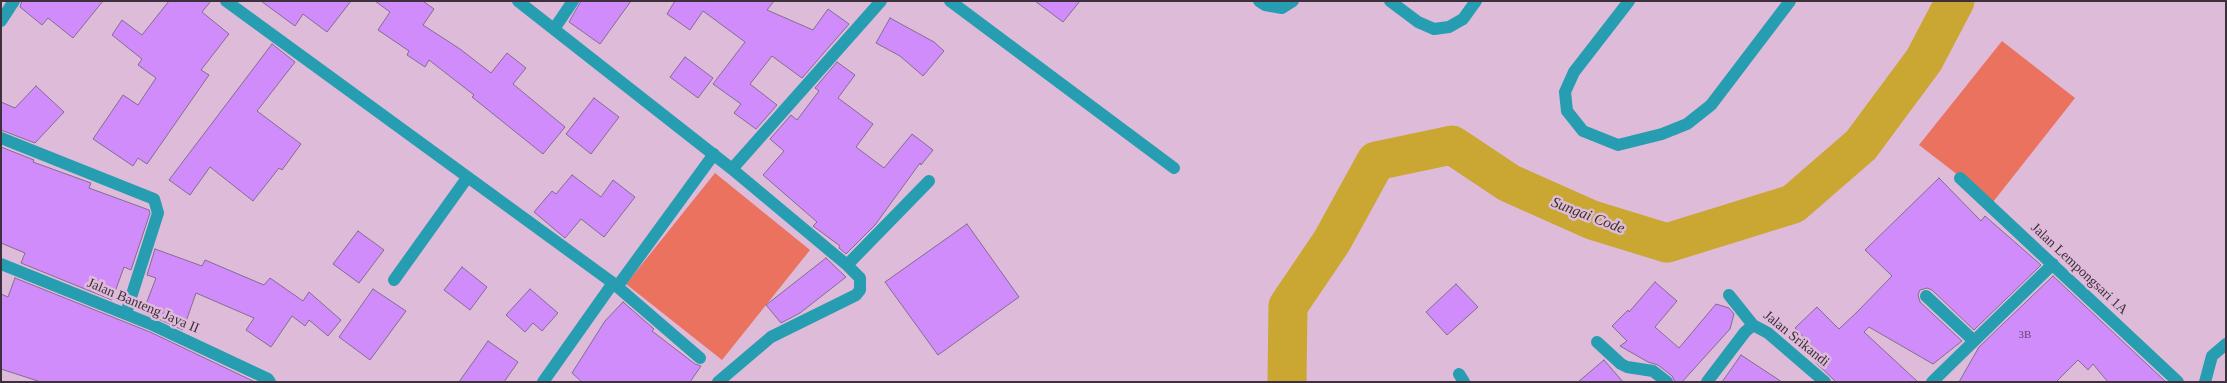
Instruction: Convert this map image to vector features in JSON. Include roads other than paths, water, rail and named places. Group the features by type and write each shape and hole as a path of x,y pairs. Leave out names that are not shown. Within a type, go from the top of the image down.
{"street":[{"path":"1,21 14,1"},
{"path":"226,1 615,285 700,358"},
{"path":"518,1 714,154 860,278 860,290 856,295 771,337 718,382"},
{"path":"554,29 573,1"},
{"path":"732,169 881,1"},
{"path":"950,1 1174,168"},
{"path":"1259,1 1265,5 1282,8 1293,1"},
{"path":"1390,1 1418,22 1434,29 1449,27 1463,19 1476,1"},
{"path":"1629,1 1574,72 1565,92 1567,111 1583,131 1618,145 1662,134 1687,124 1711,105 1790,1"},
{"path":"1,138 154,199 158,213 126,313"},
{"path":"544,382 714,154"},
{"path":"394,280 466,178"},
{"name":"Jalan Lempongsari 1A","path":"1960,178 2178,382"},
{"path":"847,265 929,181"},
{"name":"Jalan Banteng Jaya II","path":"1,264 126,313 268,378 270,382"},
{"path":"1932,382 2052,264"},
{"name":"Jalan Srikandi","path":"1729,295 1753,325 1768,332 1825,382"},
{"path":"1926,296 1974,341"},
{"path":"1707,382 1745,332 1753,325"},
{"path":"1597,342 1620,364 1627,367 1653,370 1667,382"},
{"path":"2204,382 2212,356 2226,344"}],"waterway":[{"name":"Sungai Code","path":"1287,382 1288,306 1332,241 1376,161 1452,145 1509,183 1592,220 1667,243 1793,204 1861,145 1924,60 1955,1"}]}
